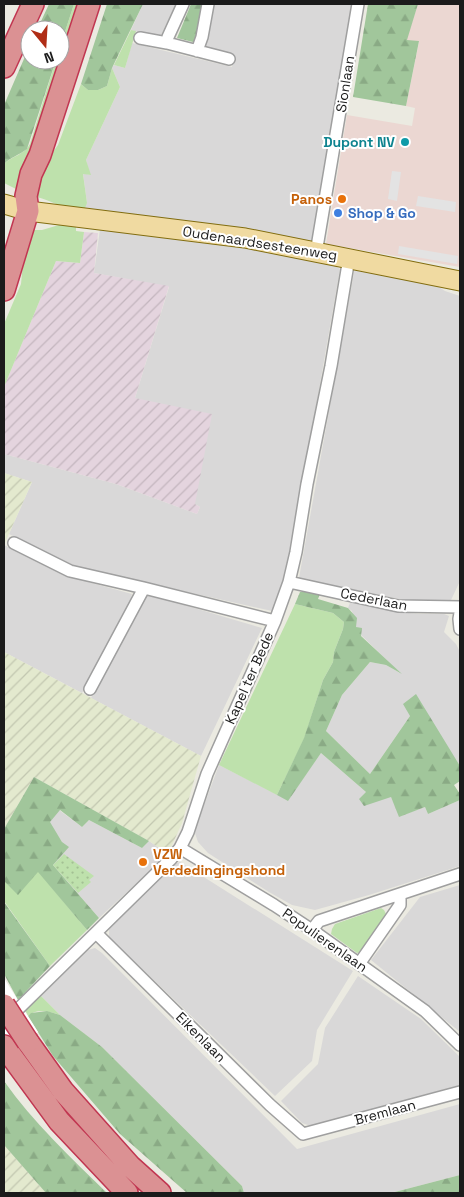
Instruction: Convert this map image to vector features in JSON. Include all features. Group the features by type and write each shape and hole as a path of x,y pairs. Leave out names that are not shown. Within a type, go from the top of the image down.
{"highway":[{"path":"4,67 33,4"},
{"path":"4,290 28,211 26,196 30,174 40,156 89,4"},
{"path":"4,1005 68,1098 130,1166 160,1193"},
{"path":"8,1052 59,1121 127,1193"}],"main road":[{"name":"Oudenaardsesteenweg","path":"4,204 28,211 245,238 460,281"},
{"name":"Oudenaardsesteenweg","path":"4,214 28,211"}],"street":[{"path":"167,43 183,4"},
{"path":"197,51 202,37 208,4"},
{"name":"Sionlaan","path":"316,253 358,4"},
{"path":"140,38 229,59"},
{"name":"Kapel ter Bede","path":"4,1024 171,859 180,848 188,832 207,774 275,621 289,582 331,366 349,258"},
{"path":"14,543 70,571 275,621"},
{"name":"Cederlaan","path":"289,582 398,606 460,607"},
{"path":"90,688 144,588"},
{"path":"460,613 460,629"},
{"name":"Populierenlaan","path":"180,848 312,930 425,1011 460,1045"},
{"path":"312,930 319,921 460,874"},
{"path":"359,964 400,905 400,894"},
{"name":"Eikenlaan","path":"96,933 270,1105 297,1130 303,1134 310,1133"},
{"name":"Bremlaan","path":"310,1133 460,1092"}],"shaded area":[{"path":"143,4 176,4 161,35 157,36 131,30"},
{"path":"211,4 353,4 314,245 78,210 87,203 83,173 90,175 86,160 120,87 112,68 114,65 125,68 132,43 232,67 233,58 208,51 205,46"},
{"path":"418,4 460,4 460,267 326,244 347,115 412,126 415,108 406,106 419,42 406,41"},
{"path":"392,171 401,172 397,201 388,199"},
{"path":"418,196 456,202 455,212 416,206"},
{"path":"100,229 259,246 334,265 340,269 289,562 272,611 77,567 9,534 32,482 4,473 4,454 116,484 197,514 200,507 195,504 135,398 169,287 94,273"},
{"path":"84,232 98,233 94,273 169,286 135,398 212,414 195,504 200,507 197,514 116,484 4,454 4,387 56,261 80,263"},
{"path":"399,246 458,256 457,264 398,254"},
{"path":"355,267 433,283 445,291 460,296 460,581 451,600 403,600 299,578"},
{"path":"4,545 70,577 132,594 127,613 82,693 4,652"},
{"path":"147,594 262,628 201,756 91,698"},
{"path":"351,600 398,612 444,614 449,616 444,632 456,644 460,652 460,766 454,757 410,716 370,774 326,731 342,695 370,662 386,665 400,673 361,635 356,627 352,611 348,608"},
{"path":"321,753 366,792 391,797 400,816 425,807 428,814 460,800 460,866 315,910 292,905 269,892 208,853 198,842 195,833 197,824 219,765 288,800"},
{"path":"59,810 82,827 89,820 142,848 149,841 168,854 99,918 53,865 62,842 49,822"},
{"path":"180,862 353,971 317,1030 312,1061 275,1096 109,936 109,929 175,864"},
{"path":"460,885 460,1032 371,960 420,897"},
{"path":"95,948 297,1149 460,1104 460,1175 391,1193 244,1193 242,1186 102,1047 60,1015 41,996 88,950"},
{"path":"358,976 421,1019 460,1057 460,1085 311,1126 302,1123 281,1101 318,1064 325,1028"}],"green space":[{"path":"49,4 74,4 69,20 42,20"},
{"path":"74,4 84,4 70,45 70,20"},
{"path":"107,4 143,4 112,68 107,86 98,90 88,90 81,84"},
{"path":"191,4 203,4 197,43 177,38"},
{"path":"368,4 418,4 407,40 419,41 406,106 353,97"},
{"path":"131,30 136,31 125,68 114,65"},
{"path":"20,68 20,70 53,70 27,149 4,164 4,105"},
{"path":"112,68 120,87 86,160 91,175 83,174 87,203 85,208 72,209 37,197 42,167 58,145 81,84 88,90 98,90 107,86"},
{"path":"53,70 61,70 20,191 4,183 4,164 25,151 30,144"},
{"path":"59,225 76,227 76,231 84,232 80,263 56,261 4,387 4,324 21,284 25,242 30,230 42,230"},
{"path":"4,473 32,482 4,545"},
{"path":"310,591 320,594 318,599 348,608 357,618 356,627 362,628 361,636 402,674 386,665 370,662 342,695 326,731 370,774 410,716 403,704 416,694 460,766 460,781 454,785 460,794 460,800 428,814 425,807 399,817 391,797 364,806 359,799 366,792 321,753 288,801 277,795 304,738 323,680 333,662 334,652 343,629 344,622 333,613 295,604 300,592"},
{"path":"295,604 333,613 344,622 334,652 333,662 323,680 304,739 277,795 219,765"},
{"path":"4,652 201,756 182,823 168,854 149,841 34,777 4,829"},
{"path":"34,777 149,841 142,848 89,820 82,827 60,810 50,822 62,842 69,847 53,865 99,918 87,930 38,872 18,895 4,881 4,829"},
{"path":"64,854 94,876 89,880 91,882 78,893 53,865"},
{"path":"38,871 87,930 50,966 4,901 4,881 18,894"},
{"path":"4,902 50,966 18,1000 4,974"},
{"path":"381,908 388,918 362,952 357,953 331,934 335,924"},
{"path":"41,996 60,1015 39,1011 28,1016 25,1010"},
{"path":"47,1011 60,1015 102,1047 242,1186 244,1193 187,1193 120,1134 53,1056 28,1016 31,1013"},
{"path":"4,1081 40,1125 107,1193 46,1193 4,1145"},
{"path":"4,1145 46,1193 4,1193"},
{"path":"460,1175 460,1192 391,1193"}],"pier":[{"path":"4,978 38,1032 4,1066"}],"place":[{"name":"Dupont NV","path":"405,142"},
{"name":"Panos","path":"342,199"},
{"name":"Shop & Go","path":"338,213"},
{"name":"VZW Verdedingingshond","path":"143,862"}]}
